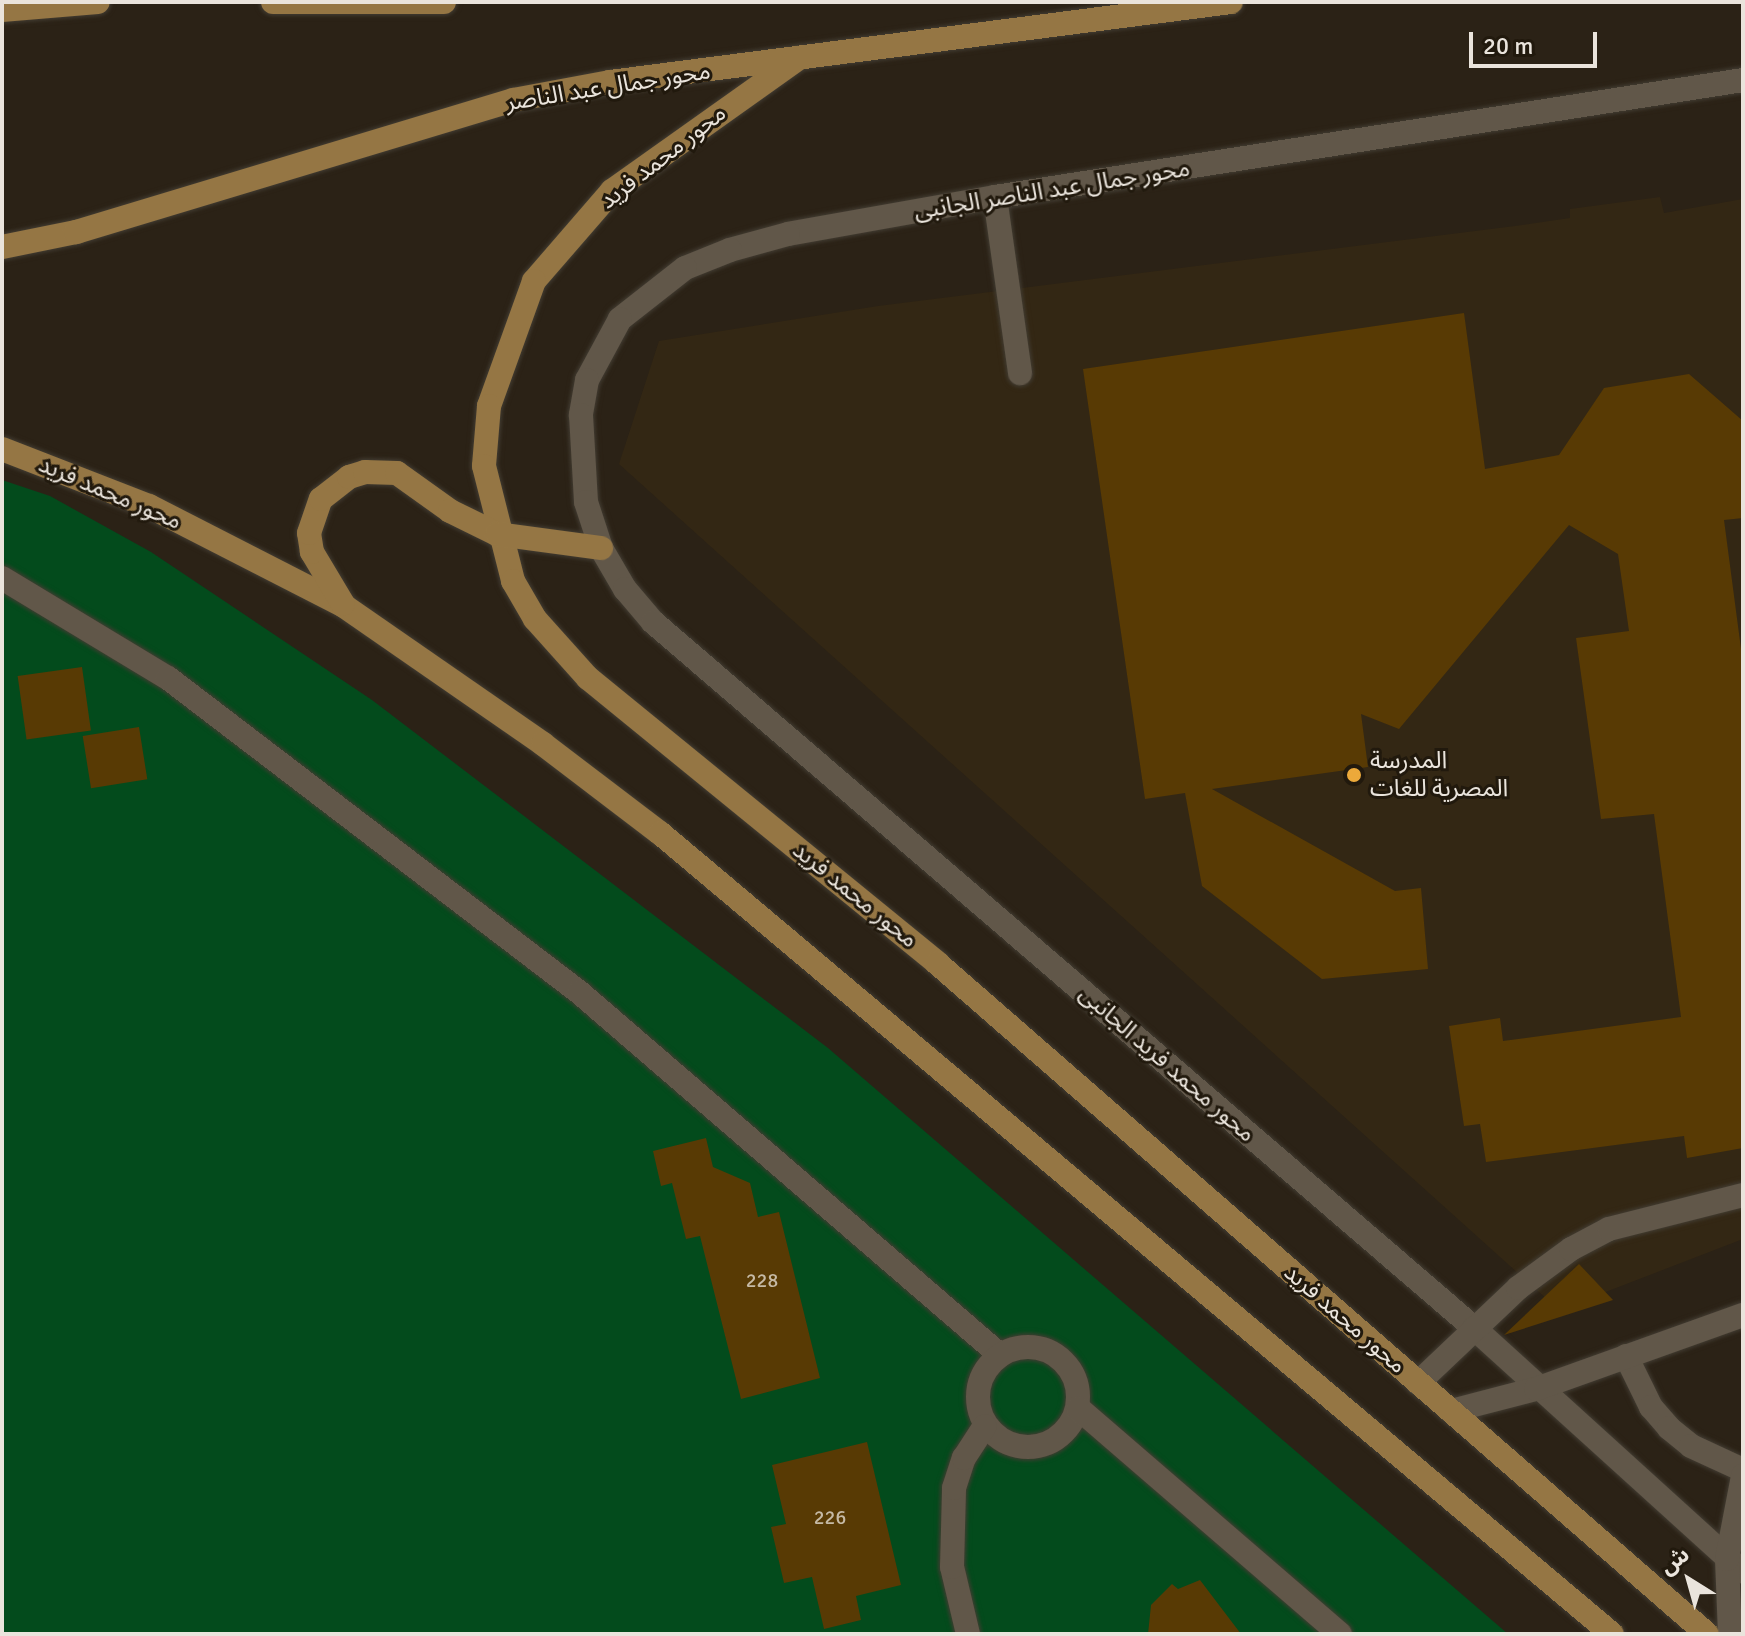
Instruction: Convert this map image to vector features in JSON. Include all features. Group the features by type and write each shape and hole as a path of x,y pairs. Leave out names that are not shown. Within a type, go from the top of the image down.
{"main road":[{"path":"2,10 98,2"},
{"path":"273,2 444,2"},
{"name":"محور جمال عبد الناصر","path":"2,247 89,228 513,100 610,82 1231,2"},
{"name":"محور محمد فريد","path":"799,58 612,191 534,281 489,406 484,466 497,534 513,581 535,619 588,678 937,963 1707,1634"},
{"name":"محور محمد فريد","path":"2,449 149,506 344,606 543,744 660,833 1612,1634"},
{"path":"344,606 312,552 309,533 321,499 349,477 397,473 450,511 497,534 601,548"}],"street":[{"name":"محور جمال عبد الناصر الجانبى","path":"601,548 582,476 581,415 587,380 614,328 646,294 685,268 788,234 995,197 1743,80"},
{"path":"995,197 1020,373"},
{"name":"محور محمد فريد الجانبى","path":"601,548 625,589 653,622 1474,1328 1536,1389 1735,1566"},
{"path":"2,578 192,696 579,992 1000,1355"},
{"path":"1418,1383 1474,1328 1543,1268 1609,1229 1743,1195"},
{"path":"1451,1411 1536,1389 1743,1315"},
{"path":"1018,1347 1056,1355 1078,1388 1078,1408 1070,1426 1038,1447 1009,1444 985,1426 977,1388 1000,1355 1018,1347"},
{"path":"1626,1356 1651,1407 1669,1428 1691,1446 1743,1470"},
{"path":"1078,1408 1340,1634"},
{"path":"968,1634 952,1567 954,1488 964,1458 985,1426"},
{"path":"1730,1634 1743,1476"}],"shaded area":[{"name":"المدرسة المصرية للغات","path":"1660,197 1664,213 1743,199 1743,1239 1559,1310 619,464 659,341 878,306 1515,226 1570,218 1570,209"}],"green space":[{"path":"2,480 50,496 151,552 372,700 828,1048 1508,1634 2,1634"}],"building":[{"path":"1464,313 1485,469 1559,455 1604,388 1689,374 1743,421 1743,518 1724,520 1743,664 1743,1148 1687,1158 1684,1136 1486,1162 1480,1124 1464,1126 1449,1026 1500,1018 1503,1041 1681,1017 1654,814 1601,819 1576,638 1629,631 1618,554 1569,525 1399,729 1361,714 1368,767 1212,789 1395,891 1421,888 1428,969 1322,979 1202,886 1185,793 1145,799 1083,369"},
{"path":"82,667 91,730 27,739 18,676"},
{"path":"139,727 147,779 91,788 83,736"},
{"path":"706,1138 713,1167 750,1183 758,1217 779,1212 820,1378 741,1399 700,1236 686,1239 672,1183 661,1186 653,1151"},
{"path":"1579,1264 1613,1300 1504,1335"},
{"path":"867,1442 901,1585 856,1596 861,1620 824,1629 812,1577 784,1583 771,1527 786,1524 772,1465"},
{"path":"1200,1580 1241,1634 1148,1634 1151,1605 1172,1584 1178,1589"}],"place":[{"name":"المدرسة المصرية للغات","path":"1354,775"}]}
